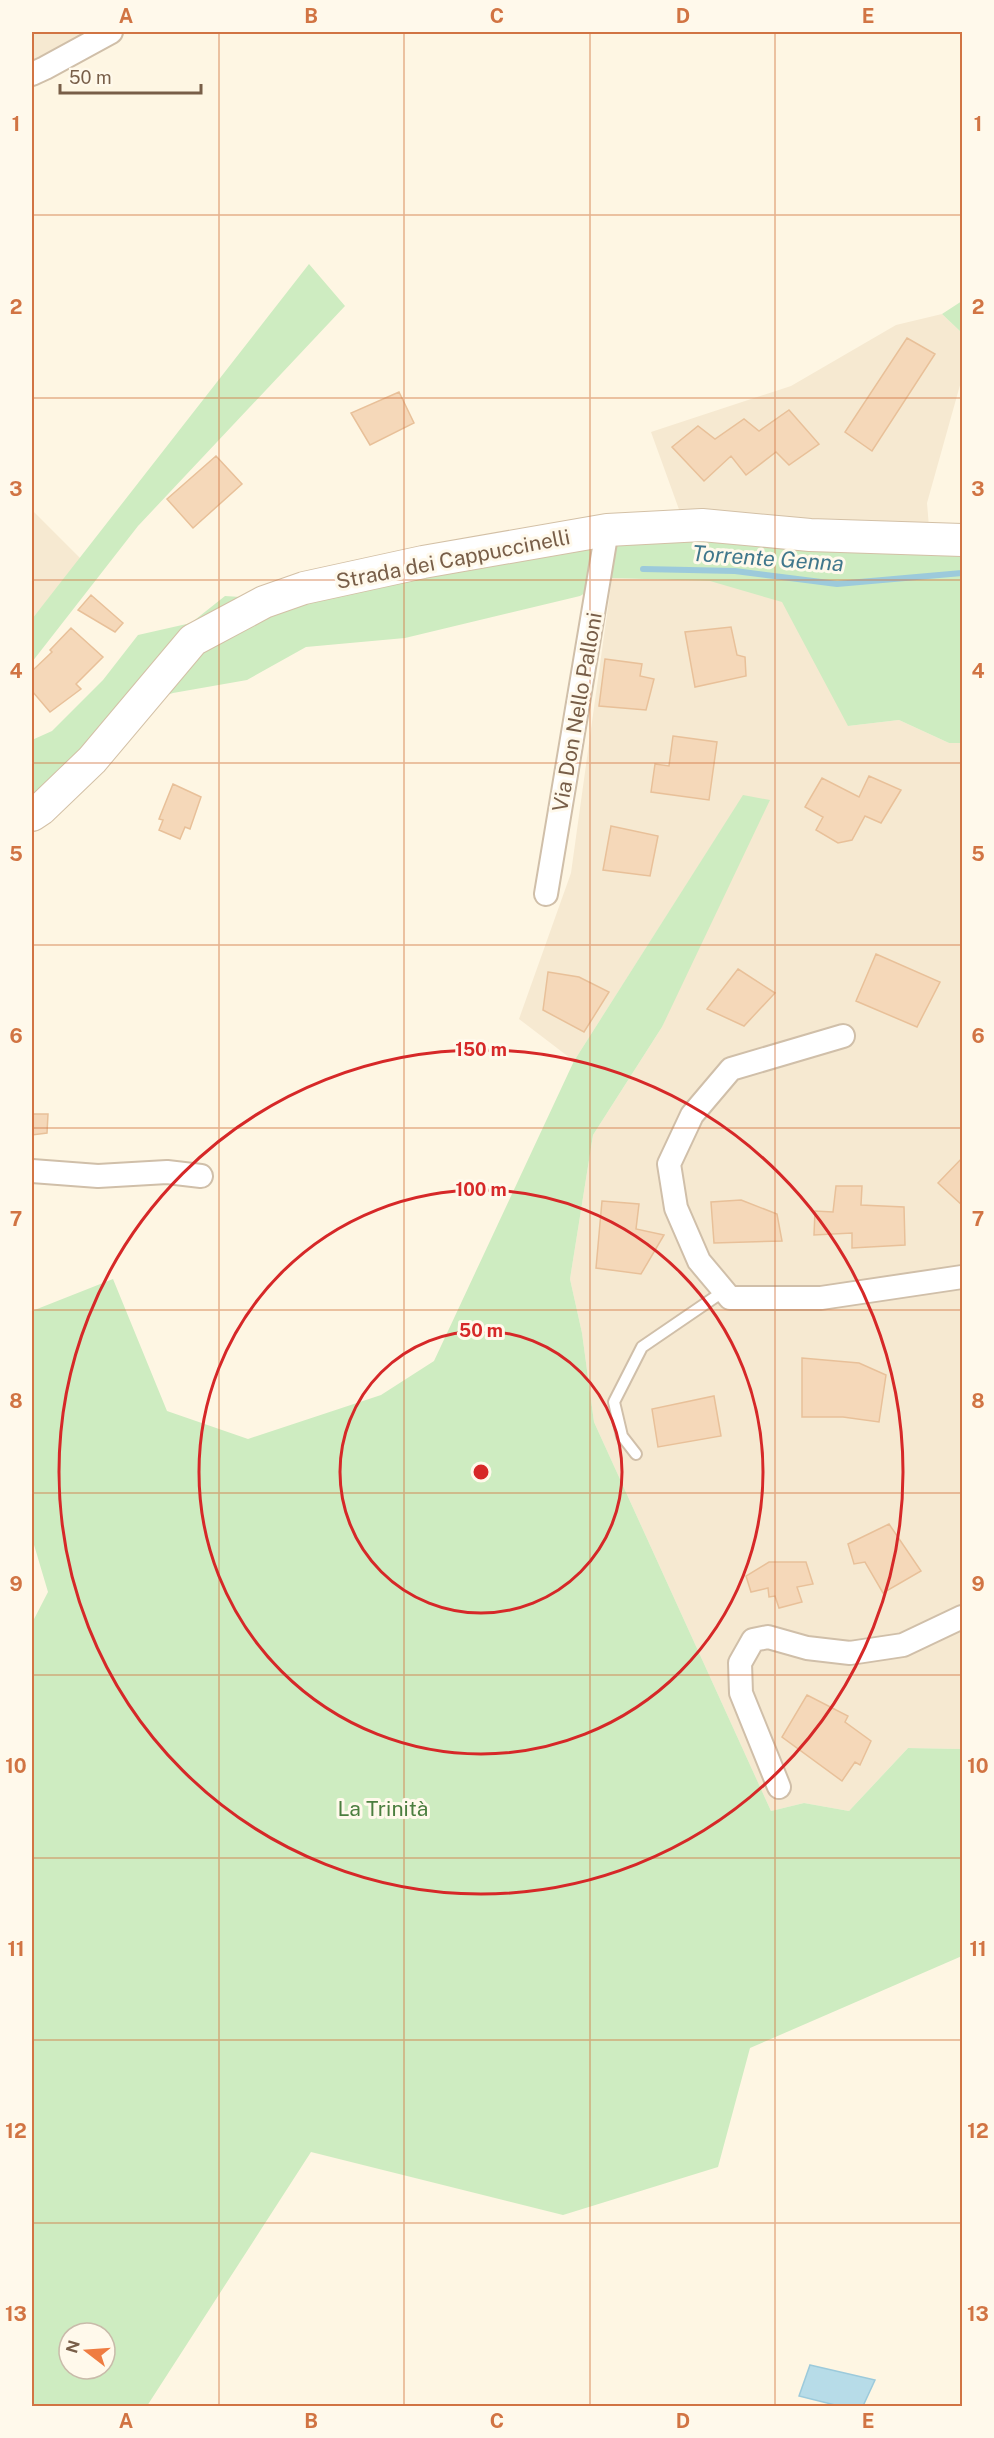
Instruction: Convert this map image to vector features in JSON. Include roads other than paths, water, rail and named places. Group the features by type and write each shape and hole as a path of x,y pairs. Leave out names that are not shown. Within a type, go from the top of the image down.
{"street":[{"path":"32,74 111,32"},
{"name":"Strada dei Cappuccinelli","path":"32,815 92,760 193,640 264,602 304,588 416,564 608,530 702,525 810,535 963,540"},
{"name":"Via Don Nello Palloni","path":"546,894 608,530"},
{"path":"843,1036 731,1069 692,1115 669,1164 676,1208 699,1261 730,1298 821,1298 963,1277"},
{"path":"32,1171 98,1176 167,1172 201,1176"},
{"path":"779,1787 741,1693 740,1663 753,1640 768,1637 807,1648 850,1653 903,1645 963,1617"}],"lane":[{"path":"636,1454 622,1436 614,1402 642,1347 724,1291"}],"water":[{"path":"810,2365 875,2380 863,2406 839,2406 799,2396"}],"waterway":[{"name":"Torrente Genna","path":"643,569 735,571 837,584 962,573"}],"park label":[{"name":"La Trinità","path":"383,1808"}]}
